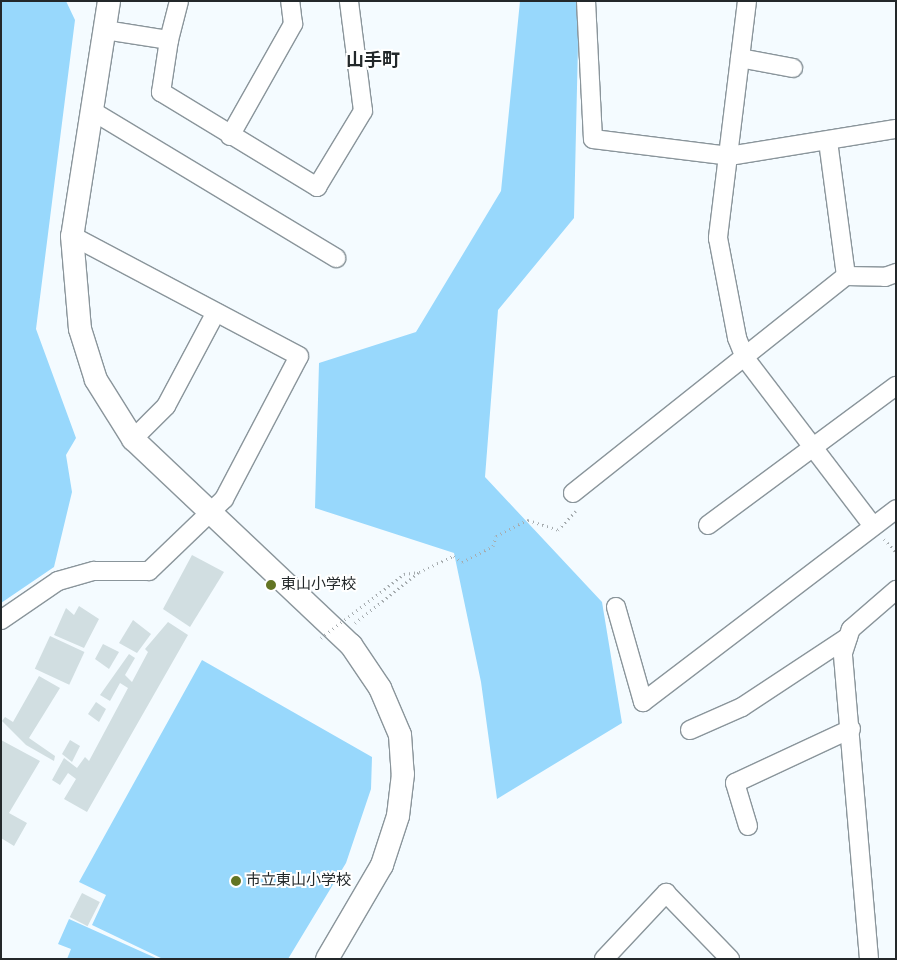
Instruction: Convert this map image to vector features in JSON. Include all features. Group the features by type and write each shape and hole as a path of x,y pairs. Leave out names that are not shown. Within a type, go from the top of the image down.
{"street":[{"path":"110,1 94,112 72,236 80,328 96,380 133,439 351,645 380,688 400,735 403,774 398,816 382,864 327,959"},
{"path":"179,1 169,40 161,92 230,136 317,187 364,111 349,1"},
{"path":"230,136 293,24 290,1"},
{"path":"586,1 593,139 728,156 896,129"},
{"path":"747,1 718,238 745,358 873,526"},
{"path":"105,30 169,40"},
{"path":"740,58 792,68"},
{"path":"94,112 336,258"},
{"path":"828,141 846,276"},
{"path":"1,620 58,581 94,570 149,571 212,515 299,356 72,236"},
{"path":"572,492 745,358 846,276 885,278 896,273"},
{"path":"133,439 166,406 216,312"},
{"path":"708,525 815,448 896,386"},
{"path":"616,607 642,702 896,509"},
{"path":"690,730 742,707 848,637 896,590"},
{"path":"848,637 843,653 851,729 869,959"},
{"path":"748,826 735,783 851,729"},
{"path":"604,959 666,893 730,959"}],"path":[{"path":"349,628 419,572 454,556 462,562 493,546 496,536 528,520 558,530 583,503 572,492"},
{"path":"321,638 404,574 419,572"}],"shaded area":[{"path":"1,1 66,1 75,20 36,329 76,438 66,455 72,492 54,567 1,603"},
{"path":"520,1 579,1 574,218 498,310 485,477 602,602 622,723 497,799 481,682 454,553 315,508 319,363 416,332 501,191"},
{"path":"202,660 372,757 371,789 346,863 288,959 163,959 92,925 106,895 79,882"},
{"path":"69,919 158,959 67,959 71,949 58,944"}],"building":[{"path":"192,555 224,572 190,627 163,609"},
{"path":"79,606 99,619 84,648 54,635 66,608 74,615"},
{"path":"133,620 151,634 137,653 119,643"},
{"path":"168,622 188,635 87,812 64,799 76,779 68,773 60,785 52,780 64,758 77,768 85,757 89,761 128,688 120,683 110,701 100,695 129,654 135,658 125,675 132,682 148,652 145,649"},
{"path":"50,636 84,652 69,685 35,669"},
{"path":"103,644 119,652 109,669 95,659"},
{"path":"39,676 60,688 29,738 55,756 54,761 26,745 2,721 5,717 13,722"},
{"path":"96,702 106,709 99,722 88,714"},
{"path":"1,740 40,761 9,813 27,823 14,846 1,838"},
{"path":"70,740 80,746 72,762 62,754"},
{"path":"82,893 100,902 88,926 70,917"}],"place":[{"name":"東山小学校","path":"271,585"},
{"name":"市立東山小学校","path":"236,881"}],"district":[{"name":"山手町","path":"373,60"}]}
